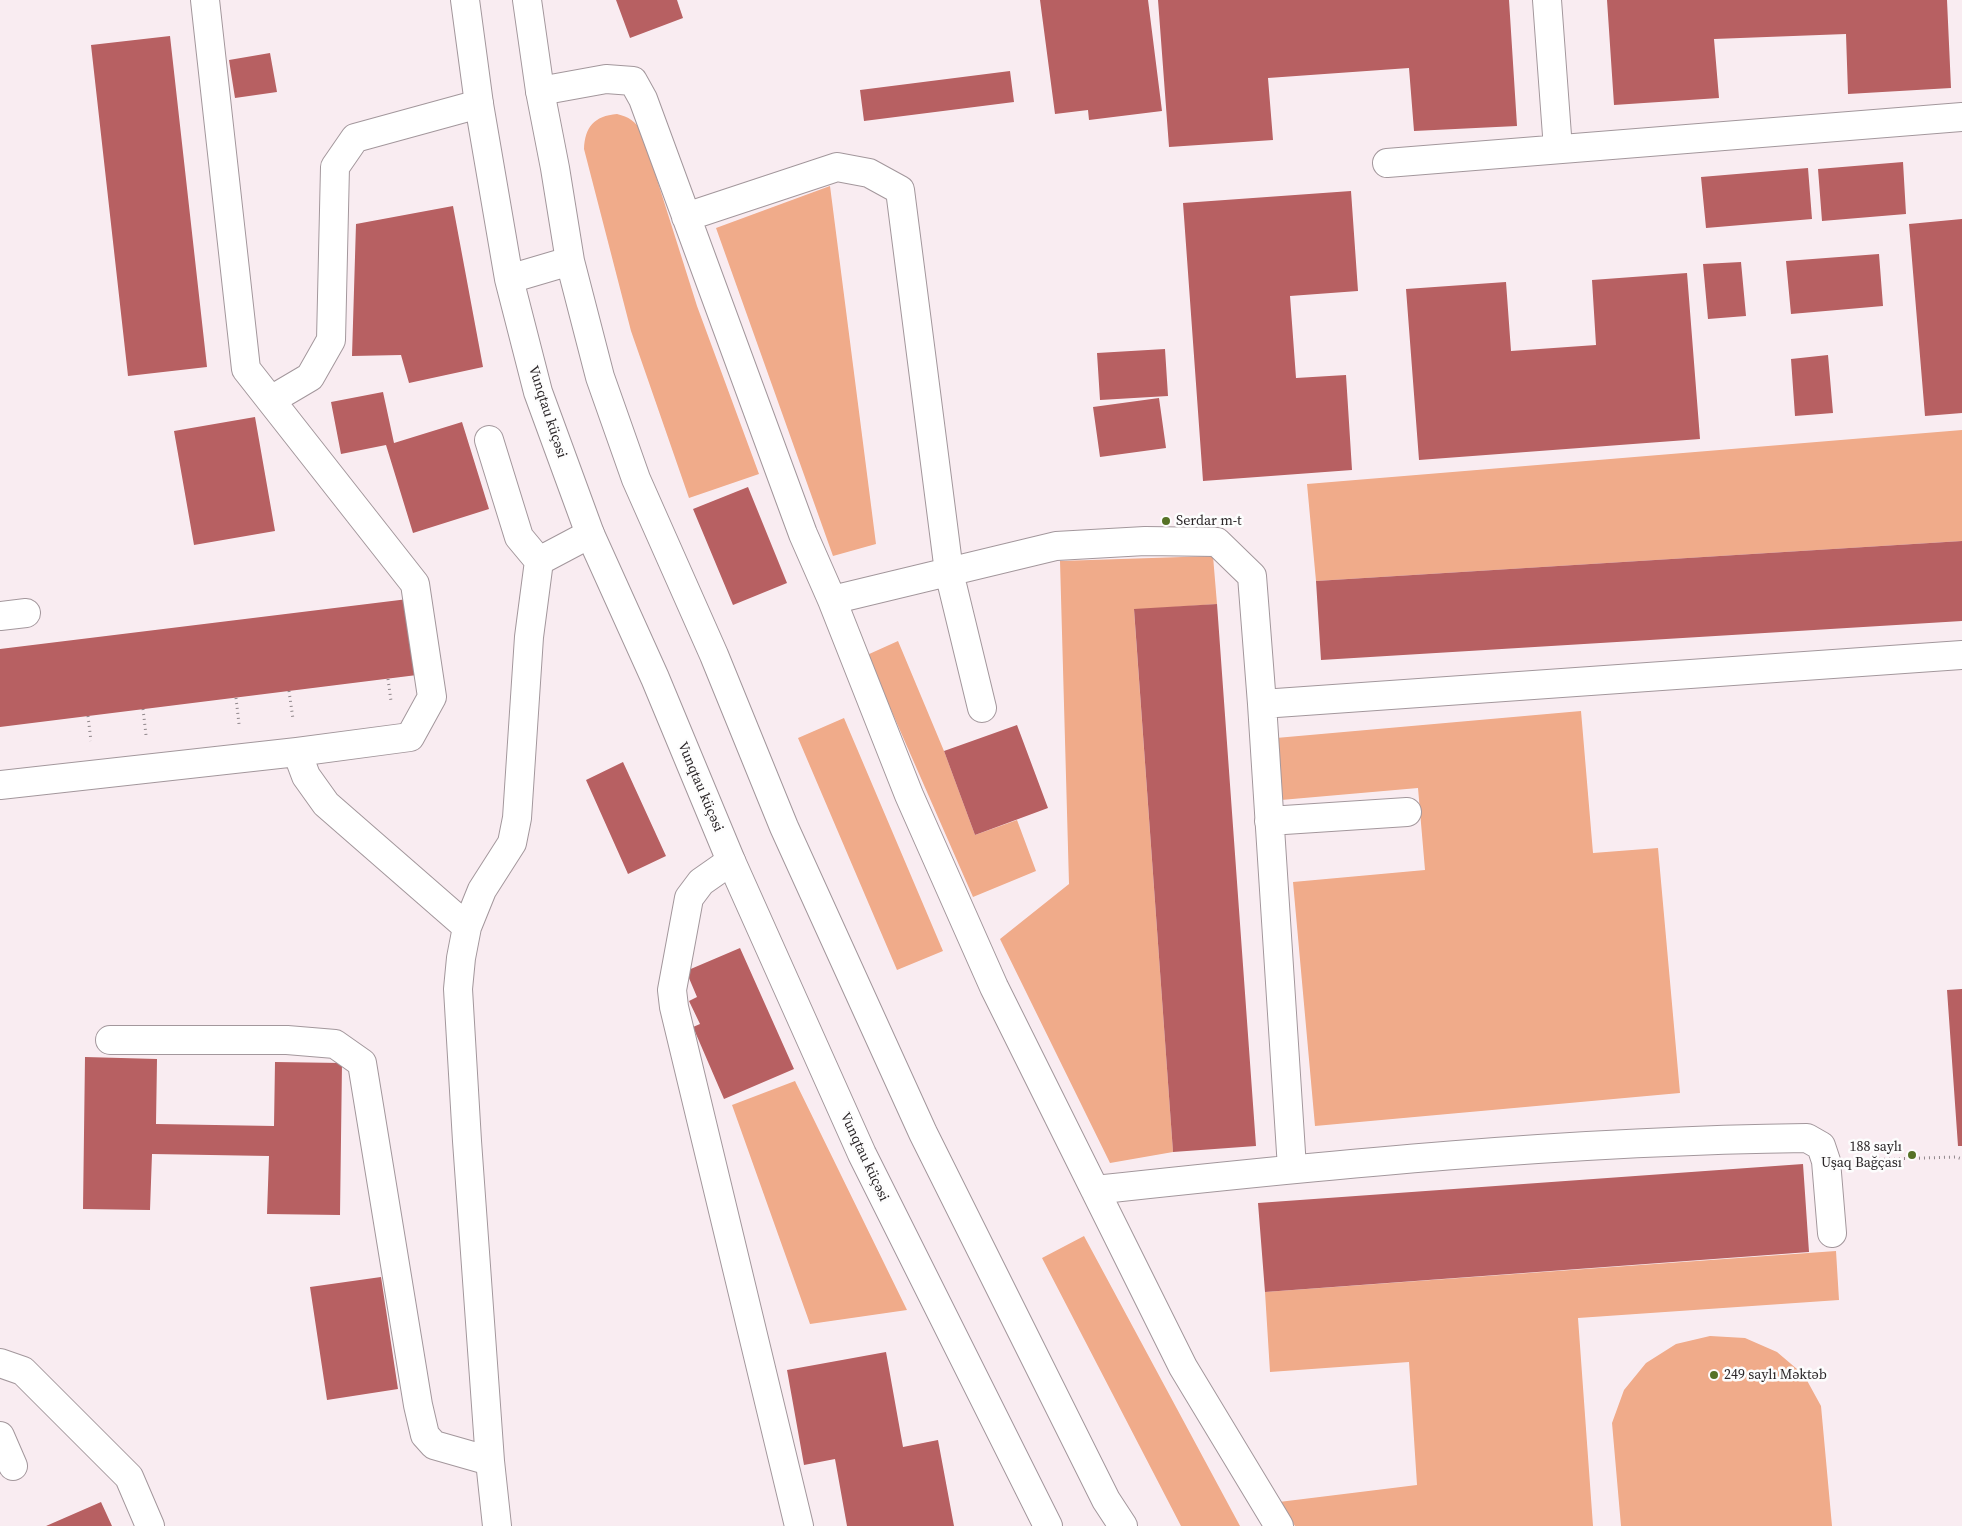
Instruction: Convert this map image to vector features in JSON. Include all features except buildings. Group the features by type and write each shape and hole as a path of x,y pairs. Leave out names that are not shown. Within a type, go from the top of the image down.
{"main road":[{"path":"0,784 297,752 410,737 432,697 415,584 246,369 205,0"},
{"path":"527,0 540,91 570,261 600,377 636,479 714,655 784,827 923,1133 1106,1500 1123,1526"},
{"path":"1547,0 1558,149"},
{"name":"Vunqtau küçəsi","path":"464,3 509,279 538,392 590,534 655,678 731,861 862,1154 1048,1526"},
{"path":"540,91 606,79 633,81 642,99 803,534 832,600 909,796 994,987 1183,1367 1279,1526"},
{"path":"271,400 310,377 331,340 335,167 355,138 479,104"},
{"path":"1387,163 1962,117"},
{"path":"686,217 837,166 869,173 900,190 949,572 982,708"},
{"path":"509,279 570,261"},
{"path":"489,440 519,537 539,561 529,637 517,818 512,843 482,890 467,927 458,989 490,1461 497,1526"},
{"path":"539,561 590,534"},
{"path":"832,600 1056,546 1145,541 1217,542 1252,576 1292,1168"},
{"path":"1262,704 1962,655"},
{"path":"297,752 306,776 326,804 467,927"},
{"path":"1269,821 1408,812"},
{"path":"731,861 701,882 689,898 672,990 674,1007 799,1526"},
{"path":"110,1040 287,1040 334,1044 362,1063 418,1405 425,1435 434,1445 490,1461"},
{"path":"1095,1190 1292,1168 1624,1143 1807,1138 1821,1146 1826,1161 1832,1233"},
{"path":"0,1362 23,1371 128,1477 150,1526"},
{"path":"0,1436 13,1466"}],"path":[{"path":"1826,1161 1962,1159"}],"shaded area":[{"path":"617,114 631,120 642,132 697,306 759,474 689,498 631,331 584,149 586,135 592,124 602,117"},
{"path":"830,186 876,544 833,556 716,228"},
{"path":"1962,430 1962,541 1316,581 1307,484"},
{"path":"1213,556 1217,604 1134,610 1173,1152 1110,1163 1000,939 1069,884 1060,561"},
{"path":"898,641 944,751 975,835 1017,820 1036,871 973,897 867,655"},
{"path":"1581,711 1593,853 1658,848 1680,1093 1315,1126 1293,882 1425,870 1418,788 1281,800 1276,738"},
{"path":"844,718 943,951 897,970 798,738"},
{"path":"795,1081 907,1310 810,1324 732,1105"},
{"path":"1084,1236 1240,1526 1181,1526 1042,1258"},
{"path":"1836,1251 1839,1300 1578,1318 1593,1526 1295,1526 1279,1502 1417,1485 1409,1362 1270,1372 1265,1292"},
{"path":"1710,1336 1745,1338 1777,1352 1804,1375 1821,1406 1832,1526 1621,1526 1612,1423 1624,1390 1646,1363 1676,1344"}],"place":[{"name":"Serdar m-t","path":"1166,521"},
{"name":"188 saylı Uşaq Bağçası","path":"1912,1155"},
{"name":"249 saylı Məktəb","path":"1714,1375"}]}
